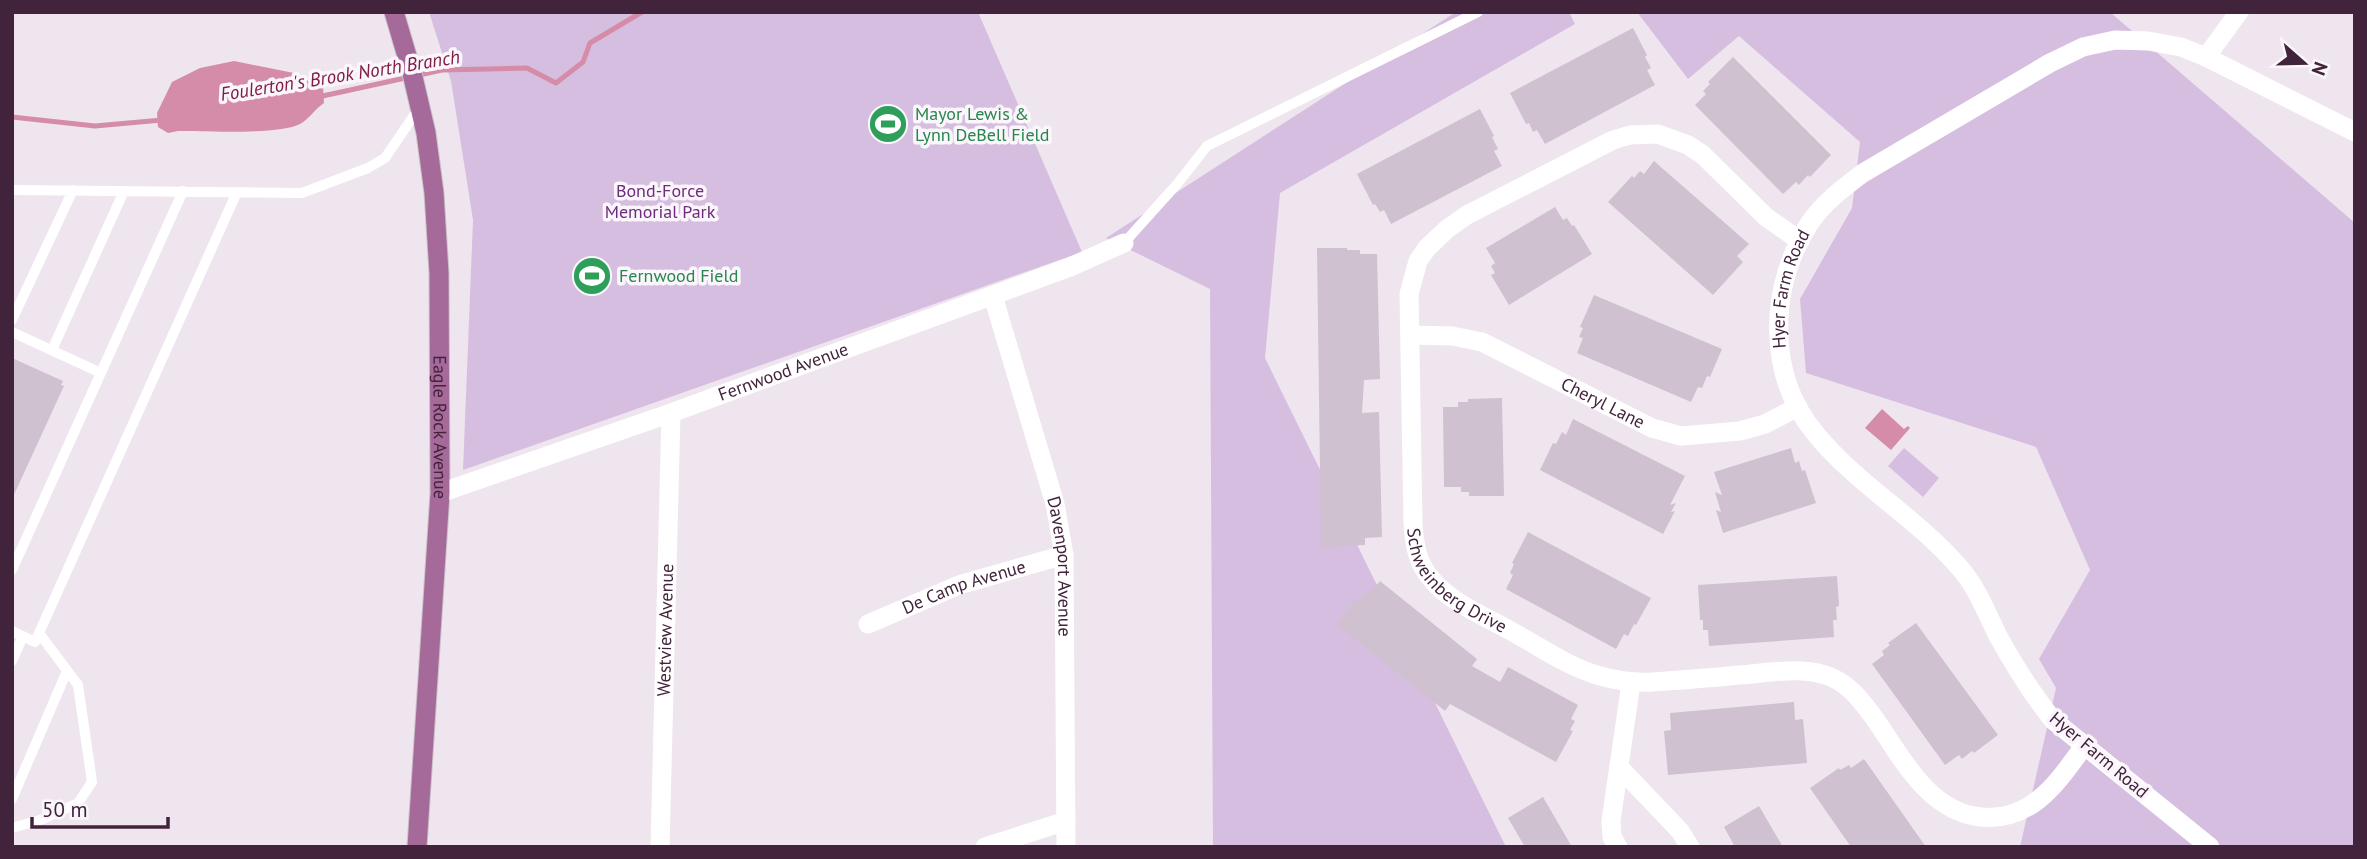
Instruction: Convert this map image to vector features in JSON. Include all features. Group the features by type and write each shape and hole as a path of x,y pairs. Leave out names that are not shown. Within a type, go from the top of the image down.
{"main road":[{"name":"Eagle Rock Avenue","path":"394,12 420,108 434,193 439,272 440,493 417,847"}],"street":[{"path":"2206,57 2239,12"},
{"name":"Hyer Farm Road","path":"2210,847 2053,720 2038,702 2008,653 1976,590 1958,566 1828,448 1813,431 1798,407 1783,366 1778,328 1784,279 1800,241 1821,209 1839,191 1863,173 2066,54 2097,42 2132,40 2165,43 2206,57 2353,128"},
{"name":"Schweinberg Drive","path":"1800,241 1766,217 1703,155 1688,145 1658,134 1630,135 1613,140 1467,215 1435,239 1418,261 1409,294 1413,531 1417,554 1423,568 1432,581 1460,602 1565,661 1599,676 1631,683 1794,671 1822,674 1849,688 1861,701 1923,787 1951,809 1968,816 1989,818 2022,811 2043,797 2084,746"},
{"name":"Fernwood Avenue","path":"440,493 671,413 993,296 1124,243"},
{"name":"Davenport Avenue","path":"993,296 1055,504 1065,555 1066,847"},
{"name":"Cheryl Lane","path":"1410,335 1452,336 1482,342 1652,428 1674,435 1697,436 1755,428 1798,407"},
{"name":"Westview Avenue","path":"660,847 671,413"},
{"name":"De Camp Avenue","path":"868,624 959,585 1065,555"},
{"path":"1618,847 1612,837 1611,821 1631,683"},
{"path":"1619,767 1680,831 1690,847"},
{"path":"985,847 1066,821"}],"lane":[{"path":"1124,243 1207,146 1478,12"},
{"path":"12,190 302,193 368,169 385,158 420,108"},
{"path":"12,320 73,190"},
{"path":"52,350 124,191"},
{"path":"12,570 183,191"},
{"path":"12,631 35,642 237,192"},
{"path":"12,331 101,373"},
{"path":"12,828 43,819 78,803 92,782 78,685 38,633"},
{"path":"12,661 23,636"},
{"path":"12,799 66,671"}],"green space":[{"name":"Bond-Force Memorial Park","path":"429,12 978,12 1082,252 463,470 473,220 451,81"},
{"path":"1456,12 1569,12 1575,24 1280,193 1265,358 1506,847 1213,847 1210,289 1106,238"},
{"path":"1637,12 2110,12 2355,223 2355,847 2020,847 2056,688 2039,659 2090,570 2036,447 1806,373 1800,299 1852,208 1860,142 1739,36 1688,79"},
{"path":"1904,448 1939,478 1923,497 1888,466"}],"shaded area":[{"path":"234,61 294,73 323,86 324,103 300,124 276,130 168,133 158,127 157,113 172,82 200,68"},
{"path":"1882,409 1904,429 1908,426 1910,428 1891,450 1865,428"}],"building":[{"path":"1633,28 1647,55 1645,57 1651,68 1647,70 1655,85 1545,144 1537,130 1533,132 1529,123 1526,124 1510,93"},
{"path":"1733,57 1831,155 1810,177 1808,175 1799,185 1796,182 1783,194 1695,105 1706,94 1703,91 1710,84 1708,82"},
{"path":"1480,109 1494,136 1492,137 1498,149 1494,151 1502,166 1391,224 1384,210 1380,212 1375,204 1373,205 1357,174"},
{"path":"1654,161 1749,244 1737,256 1743,262 1713,295 1608,202 1632,176 1634,178 1640,171 1644,174"},
{"path":"1555,207 1563,220 1567,218 1572,226 1574,225 1592,254 1509,305 1491,275 1495,273 1491,266 1495,263 1486,248"},
{"path":"1317,248 1347,248 1360,250 1360,254 1377,254 1380,379 1364,380 1362,413 1379,412 1382,537 1365,538 1365,545 1321,547"},
{"path":"1594,295 1722,349 1710,377 1707,376 1702,388 1698,387 1691,402 1577,353 1583,338 1579,337 1583,328 1580,327"},
{"path":"12,358 63,381 61,385 64,386 12,499"},
{"path":"1502,398 1504,496 1469,496 1469,492 1461,492 1461,487 1444,487 1443,407 1458,407 1458,402 1468,402 1468,399"},
{"path":"1573,419 1685,476 1670,505 1676,503 1671,512 1675,511 1663,534 1540,470 1553,443 1556,444 1562,432 1566,435"},
{"path":"1791,448 1795,463 1799,461 1802,471 1805,470 1816,503 1723,533 1716,510 1721,512 1715,492 1722,495 1714,472"},
{"path":"1528,532 1651,598 1636,625 1634,624 1628,636 1624,634 1616,649 1506,589 1513,575 1510,573 1514,564 1512,563"},
{"path":"1837,576 1839,606 1836,607 1837,620 1833,620 1834,637 1709,646 1708,630 1703,630 1703,620 1700,620 1698,585"},
{"path":"1380,581 1477,659 1472,666 1500,682 1508,667 1578,705 1571,719 1575,721 1570,730 1573,731 1556,762 1450,704 1445,711 1336,624 1355,600 1358,602 1366,591 1369,594"},
{"path":"1916,623 1998,735 1974,753 1972,751 1962,759 1959,755 1945,765 1872,664 1884,655 1882,651 1890,645 1888,643"},
{"path":"1794,702 1795,720 1803,719 1807,763 1668,775 1664,731 1671,730 1670,713"},
{"path":"1864,759 1926,847 1851,847 1810,788 1839,768 1840,770 1849,765 1851,768"},
{"path":"1543,797 1572,847 1525,847 1508,818"},
{"path":"1759,806 1783,847 1735,847 1724,827"}],"waterway":[{"name":"Foulerton's Brook North Branch","path":"318,97 442,70 527,68 556,83 583,62 590,43 642,12"},
{"name":"Foulerton's Brook North Branch","path":"12,117 95,126 162,120"}],"place":[{"name":"Mayor Lewis & Lynn DeBell Field","path":"888,124"},
{"name":"Fernwood Field","path":"592,276"}]}
